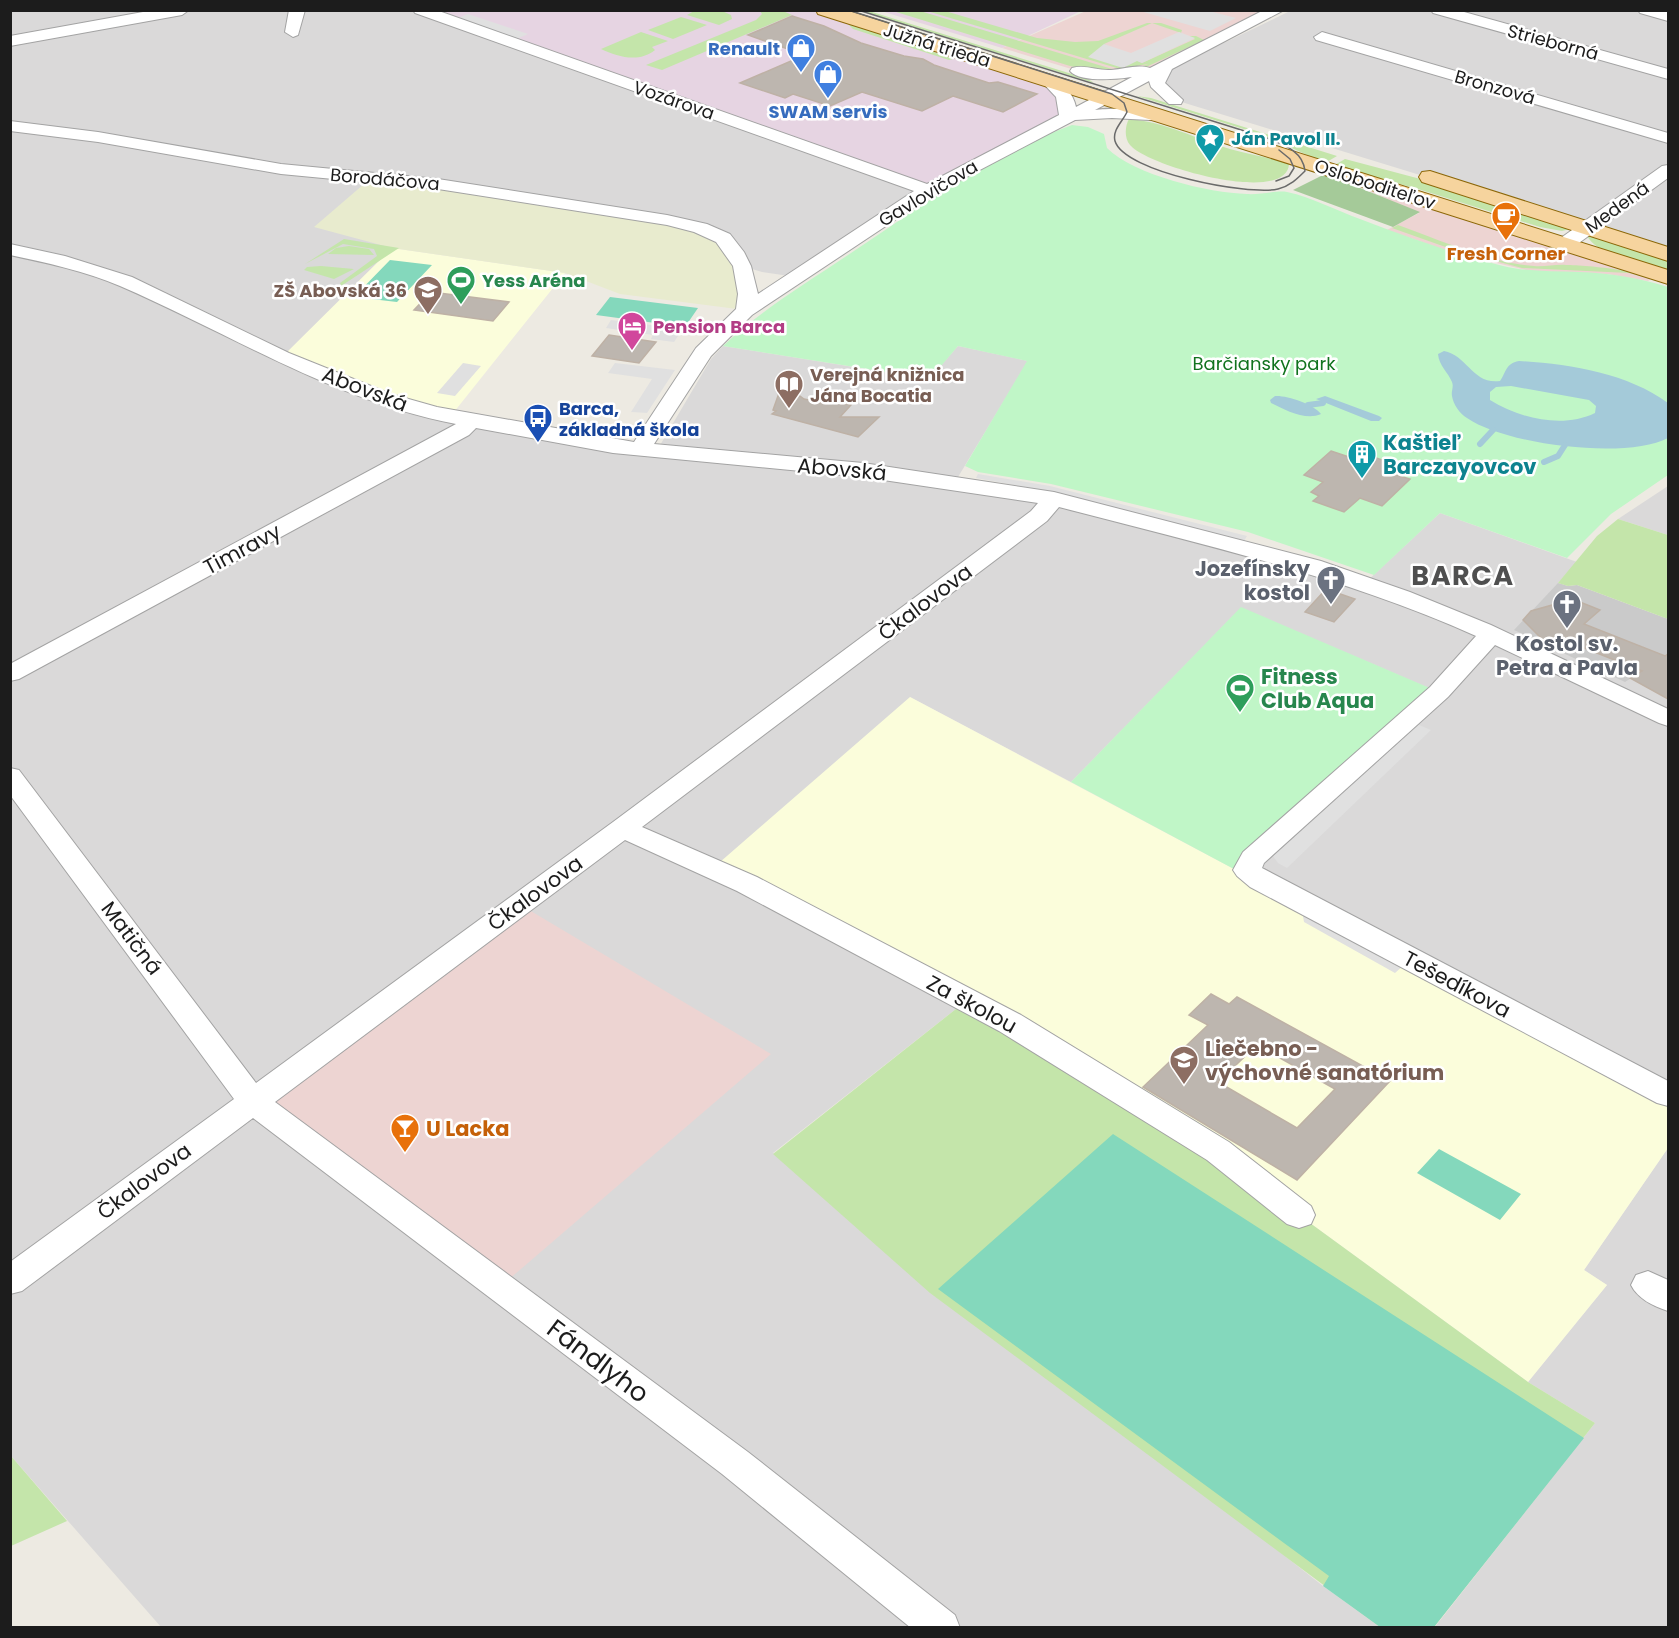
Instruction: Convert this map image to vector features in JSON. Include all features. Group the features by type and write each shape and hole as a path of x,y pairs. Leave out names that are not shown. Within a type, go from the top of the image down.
{"main road":[{"name":"Južná trieda","path":"825,10 1048,80"},
{"name":"Južná trieda","path":"881,10 1078,71"},
{"name":"Osloboditeľov","path":"1078,71 1127,86 1169,108 1668,277"},
{"name":"Osloboditeľov","path":"1048,80 1104,98 1169,108 1197,107"},
{"name":"Osloboditeľov","path":"1407,171 1590,227 1668,254"}],"street":[{"path":"10,41 182,10"},
{"path":"293,32 297,10"},
{"name":"Vozárova","path":"420,10 928,190"},
{"name":"Gavlovičova","path":"640,450 703,352 745,311 928,190 1168,64 1277,10"},
{"name":"Strieborná","path":"1438,10 1668,74"},
{"path":"1645,10 1668,17"},
{"name":"Bronzová","path":"1322,37 1668,138"},
{"path":"1048,80 1062,92 1066,99 1069,108 1067,118 1169,108 1157,84 1157,79 1168,64"},
{"path":"1078,71 1116,75 1168,64"},
{"name":"Borodáčova","path":"15,130 98,137 281,169 438,184 668,220 713,232 723,238 735,252 742,266 748,294 745,311"},
{"name":"Medená","path":"1565,244 1668,170"},
{"name":"Abovská","path":"10,249 69,263 125,281 273,352 405,405 471,421 640,450 863,470 1054,499 1313,566 1402,597 1491,634 1668,718"},
{"path":"742,266 766,273 796,277"},
{"name":"Timravy","path":"10,674 461,430 471,421"},
{"name":"Čkalovova","path":"10,1281 624,828 1039,516 1054,499"},
{"name":"Tešedíkova","path":"1491,634 1439,692 1253,858 1247,870 1260,880 1668,1095"},
{"name":"Matičná","path":"10,776 252,1101"},
{"name":"Za školou","path":"624,828 663,848 747,884 1006,1021 1218,1151 1299,1215"},
{"name":"Fándlyho","path":"252,1101 735,1463 941,1628"}],"shaded area":[{"path":"10,11 420,11 928,190 796,277 762,272 742,266 392,248 384,398 656,452 711,359 723,346 929,379 958,346 1028,361 955,482 1054,499 1365,583 1440,513 1577,562 1558,583 1668,619 1668,1095 1260,880 1247,870 1438,692 1241,608 1071,782 910,697 966,1001 773,1153 1323,1586 1380,1627 161,1627 11,1456"},
{"path":"420,11 825,11 1048,80 1067,118 928,190"},
{"path":"881,11 1081,11 1002,48"},
{"path":"1086,11 1264,11 1213,35 1168,64 1139,72 1078,71 1002,48"},
{"path":"1140,11 1209,11 1236,18 1210,31"},
{"path":"1290,11 1668,11 1668,254 1590,227 1175,100 1157,79 1168,64 1228,41"},
{"path":"468,14 528,34 510,42 450,21"},
{"path":"1179,32 1195,38 1142,63 1137,61 1123,68 1088,57 1104,44 1131,53"},
{"path":"371,178 700,228 735,252 745,310 620,294 565,273 392,248 314,227"},
{"path":"1348,182 1658,274 1648,281 1607,274 1530,271 1451,252 1387,230 1419,213"},
{"name":"ZŠ Abovská 36","path":"392,248 565,273 450,417 282,357"},
{"path":"611,320 683,329 674,342 651,339 653,335 606,328"},
{"path":"463,363 481,366 455,396 437,393"},
{"path":"615,363 675,370 647,413 631,412 652,379 608,373"},
{"path":"978,474 1050,486 1247,536 1244,541 1046,491 976,478"},
{"path":"1668,486 1668,535 1618,519"},
{"path":"1558,583 1568,586 1577,585 1668,619 1668,654 1625,682 1514,630"},
{"path":"910,697 1232,868 1247,870 1260,880 1668,1095 1668,1148 1584,1270 1607,1285 1528,1382 1299,1215 1218,1151 712,869"},
{"path":"1412,722 1431,730 1287,868 1278,863 1273,856 1274,848"},
{"path":"519,904 771,1054 500,1287 252,1101"},
{"path":"1302,910 1404,965 1395,973 1304,922"},
{"path":"1668,1148 1668,1627 1434,1628 1595,1423 1528,1382 1607,1285 1584,1270"}],"green space":[{"path":"694,11 722,11 731,15 732,19 719,25 687,15"},
{"path":"760,11 783,11 792,15 662,70 646,65 756,20 762,14"},
{"path":"808,11 885,34 953,59 949,60 853,29 847,23"},
{"path":"862,11 869,11 1088,79 1094,83"},
{"path":"893,11 920,11 1122,72 1070,66"},
{"path":"927,11 945,11 1037,38 1075,42 1098,41 1152,23 1104,44 1142,63 1195,39 1188,36 1196,36 1204,40 1144,68 1140,67 1148,64 1120,69"},
{"path":"681,17 707,25 673,39 648,30"},
{"path":"1152,23 1161,23 1182,30 1181,33"},
{"path":"641,32 668,41 652,47 655,50 649,54 635,58 601,49"},
{"path":"1137,96 1151,98 1337,156 1325,163 1263,135"},
{"path":"1129,119 1181,131 1230,149 1289,164 1282,176 1266,182 1242,182 1187,171 1142,154 1130,145 1126,132"},
{"name":"Barčiansky park","path":"1072,125 1088,127 1104,134 1107,148 1119,158 1173,181 1231,193 1296,194 1413,239 1512,268 1613,275 1668,287 1668,475 1611,514 1567,558 1440,513 1374,575 1248,532 1051,484 978,472 965,466 1027,361 958,346 930,379 723,346 784,298 956,183 1013,151"},
{"path":"1345,159 1428,181 1570,229 1562,231 1540,227 1418,189 1333,166"},
{"path":"1325,174 1420,212 1393,227 1293,190"},
{"path":"1398,225 1501,261 1534,266 1576,265 1620,270 1650,276 1668,284 1629,273 1522,268 1454,250 1392,228"},
{"path":"1589,234 1668,258 1668,272 1612,255 1593,243 1587,236"},
{"path":"344,239 399,248 341,286 340,283 377,256 374,249 343,244 305,264"},
{"path":"349,246 369,249 374,255 328,254 336,248"},
{"path":"390,260 432,265 397,302 354,297"},
{"path":"307,267 354,269 334,279 304,270"},
{"path":"610,297 698,308 685,327 596,315"},
{"path":"1618,519 1668,535 1668,619 1577,585 1568,586 1558,583 1597,536"},
{"path":"1241,607 1439,692 1247,870 1232,868 1071,782"},
{"path":"966,1001 1299,1215 1528,1382 1595,1423 1434,1627 1380,1627 930,1293 773,1154"},
{"path":"1113,1134 1584,1438 1434,1627 1380,1627 1323,1586 1329,1576 938,1289"},
{"path":"1439,1149 1521,1194 1500,1220 1417,1173"},
{"path":"11,1456 67,1521 10,1546"}],"water":[{"path":"1444,351 1452,354 1483,379 1491,381 1500,381 1509,366 1519,361 1577,368 1616,377 1668,403 1668,438 1649,445 1597,448 1537,442 1485,428 1464,416 1457,409 1452,396 1452,382 1438,354","holes":["1511,386 1589,400 1596,406 1595,413 1582,418 1555,421 1514,412 1490,400 1490,392 1496,387"]},
{"path":"1275,396 1300,401 1321,414 1309,416 1289,411 1271,403 1270,400"},
{"path":"1325,396 1382,418 1379,421 1371,421 1316,399"}],"building":[{"path":"792,16 824,26 861,43 904,56 923,59 934,65 989,83 998,82 1037,94 1003,112 953,96 922,111 862,92 830,106 793,94 785,98 740,83 805,55 748,35"},
{"name":"Yess Aréna","path":"431,292 509,302 493,321 414,310"},
{"name":"Pension Barca","path":"609,335 656,342 639,363 592,356"},
{"path":"793,391 804,399 823,403 828,399 851,405 840,417 879,417 858,437 772,414 776,411 773,410 779,393"},
{"name":"Kaštieľ Barczayovcov","path":"1331,451 1358,460 1365,454 1391,463 1383,471 1410,479 1382,506 1360,498 1344,512 1313,501 1319,496 1311,492 1323,482 1304,475"},
{"name":"Jozefínsky kostol","path":"1326,589 1355,599 1334,622 1305,612"},
{"name":"Kostol sv. Petra a Pavla","path":"1557,600 1580,602 1600,610 1584,624 1665,656 1668,654 1668,699 1630,678 1642,671 1562,639 1555,646 1544,641 1523,620 1531,611 1552,605"},
{"name":"Liečebno - výchovné sanatórium","path":"1211,994 1229,1004 1237,997 1390,1081 1297,1180 1143,1087 1208,1025 1189,1015","holes":["1257,1045 1335,1089 1297,1128 1218,1082"]}],"waterway":[{"path":"1308,405 1323,403"},
{"path":"1480,444 1493,430"},
{"path":"1544,462 1558,456 1565,445"}],"tram line":[{"path":"848,10 1112,94 1124,103 1127,112 1116,129 1115,141 1123,152 1140,163 1163,172 1216,185 1263,190 1286,186 1305,171 1301,158 1297,154 1286,146 1267,138 858,10"},
{"path":"1276,181 1289,176 1294,168 1290,159 1279,150"}],"place":[{"name":"Renault","path":"801,74"},
{"name":"SWAM servis","path":"828,100"},
{"name":"Ján Pavol II.","path":"1210,164"},
{"name":"Fresh Corner","path":"1506,242"},
{"name":"Yess Aréna","path":"461,306"},
{"name":"ZŠ Abovská 36","path":"428,316"},
{"name":"Pension Barca","path":"632,352"},
{"name":"Verejná knižnica Jána Bocatia","path":"789,410"},
{"name":"Barca, základná škola","path":"538,444"},
{"name":"Kaštieľ Barczayovcov","path":"1362,480"},
{"name":"Jozefínsky kostol","path":"1331,606"},
{"name":"Kostol sv. Petra a Pavla","path":"1567,630"},
{"name":"Fitness Club Aqua","path":"1240,714"},
{"name":"Liečebno - výchovné sanatórium","path":"1184,1086"},
{"name":"U Lacka","path":"405,1154"}],"district":[{"name":"BARCA","path":"1463,575"}]}
